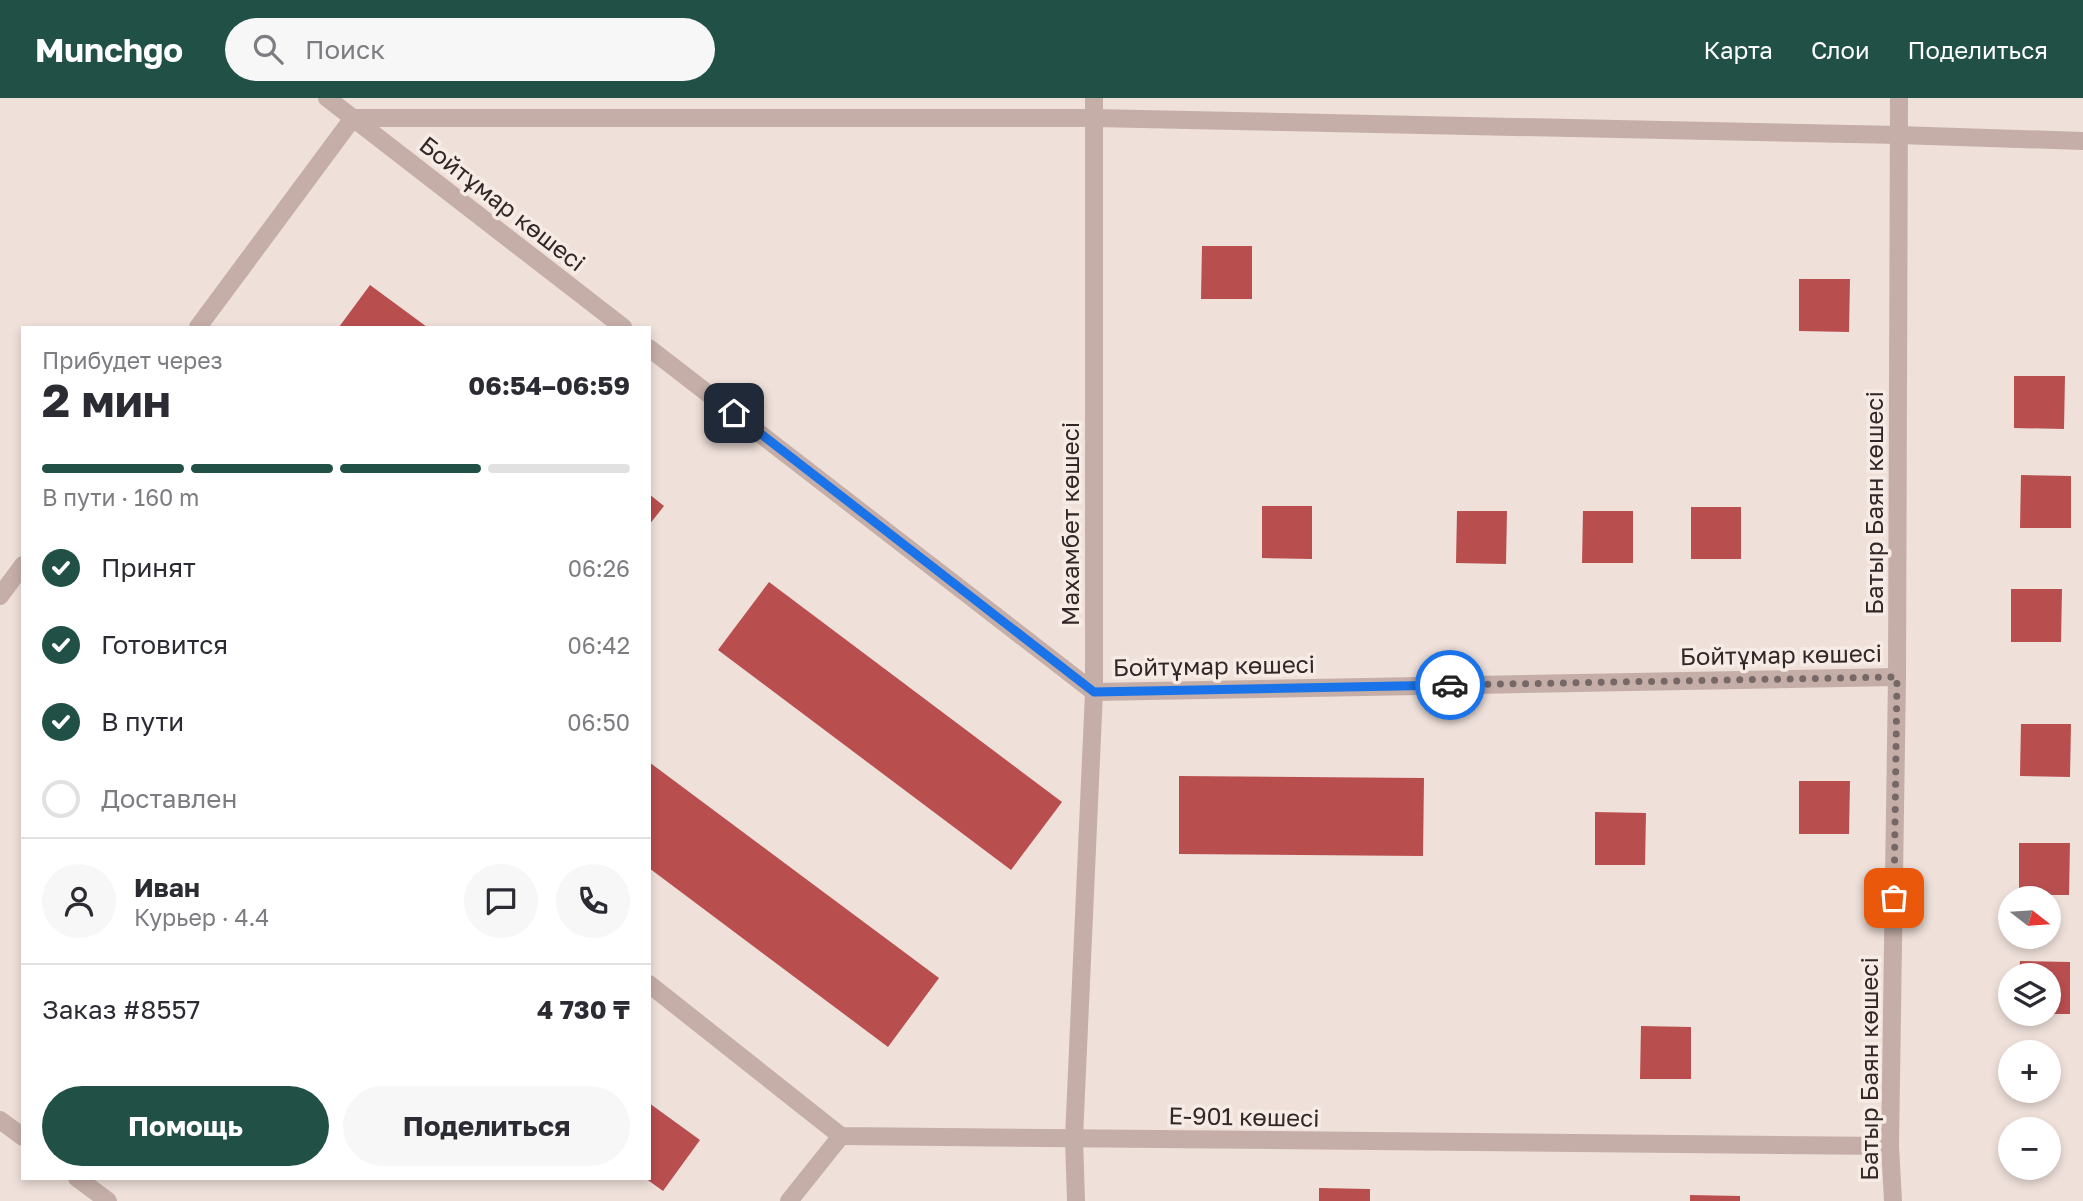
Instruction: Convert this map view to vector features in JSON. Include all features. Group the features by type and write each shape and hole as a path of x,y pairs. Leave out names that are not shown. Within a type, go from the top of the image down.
{"street":[{"name":"Бойтұмар көшесі","path":"327,98 622,326"},
{"name":"Махамбет көшесі","path":"1076,1201 1074,1139 1094,692 1094,98"},
{"name":"Батыр Баян көшесі","path":"1893,1201 1890,1146 1897,677 1899,98"},
{"path":"199,326 353,118 1094,118 2083,141"},
{"name":"Бойтұмар көшесі","path":"651,350 1094,692 1897,677"},
{"path":"0,596 21,568"},
{"path":"651,986 841,1136 789,1201"},
{"path":"0,1120 21,1136"},
{"name":"Е-901 көшесі","path":"841,1136 1890,1146"},
{"path":"80,1180 108,1201"}],"building":[{"path":"1202,246 1252,246 1252,299 1201,299"},
{"path":"1799,279 1850,279 1849,332 1799,331"},
{"path":"370,285 426,326 340,326"},
{"path":"2014,376 2065,376 2064,429 2014,428"},
{"path":"2021,475 2071,476 2071,528 2020,528"},
{"path":"651,496 664,506 651,522"},
{"path":"1262,506 1312,506 1312,559 1262,558"},
{"path":"1691,507 1741,507 1741,559 1691,559"},
{"path":"1457,511 1507,511 1506,564 1456,563"},
{"path":"1583,511 1633,511 1633,563 1582,563"},
{"path":"769,582 1062,802 1011,870 718,650"},
{"path":"2011,589 2062,589 2061,642 2011,642"},
{"path":"2021,724 2071,724 2070,777 2020,776"},
{"path":"651,763 939,978 888,1047 651,869"},
{"path":"1179,776 1424,778 1423,856 1179,854"},
{"path":"1799,781 1850,781 1849,834 1799,834"},
{"path":"1595,812 1646,813 1645,865 1595,865"},
{"path":"2019,843 2070,843 2069,895 2062,895 2062,886 2019,886"},
{"path":"2070,962 2070,1014 2061,1014 2061,963 2020,963"},
{"path":"1641,1026 1691,1027 1691,1079 1640,1079"},
{"path":"651,1104 700,1140 663,1191 648,1180 651,1180"},
{"path":"1319,1188 1370,1189 1370,1201 1319,1201"},
{"path":"1690,1195 1740,1196 1740,1201 1690,1201"}],"way so far":[{"path":"1450,685 1897,677 1894,898"}],"route":[{"path":"734,413 1094,692 1450,685"}]}
